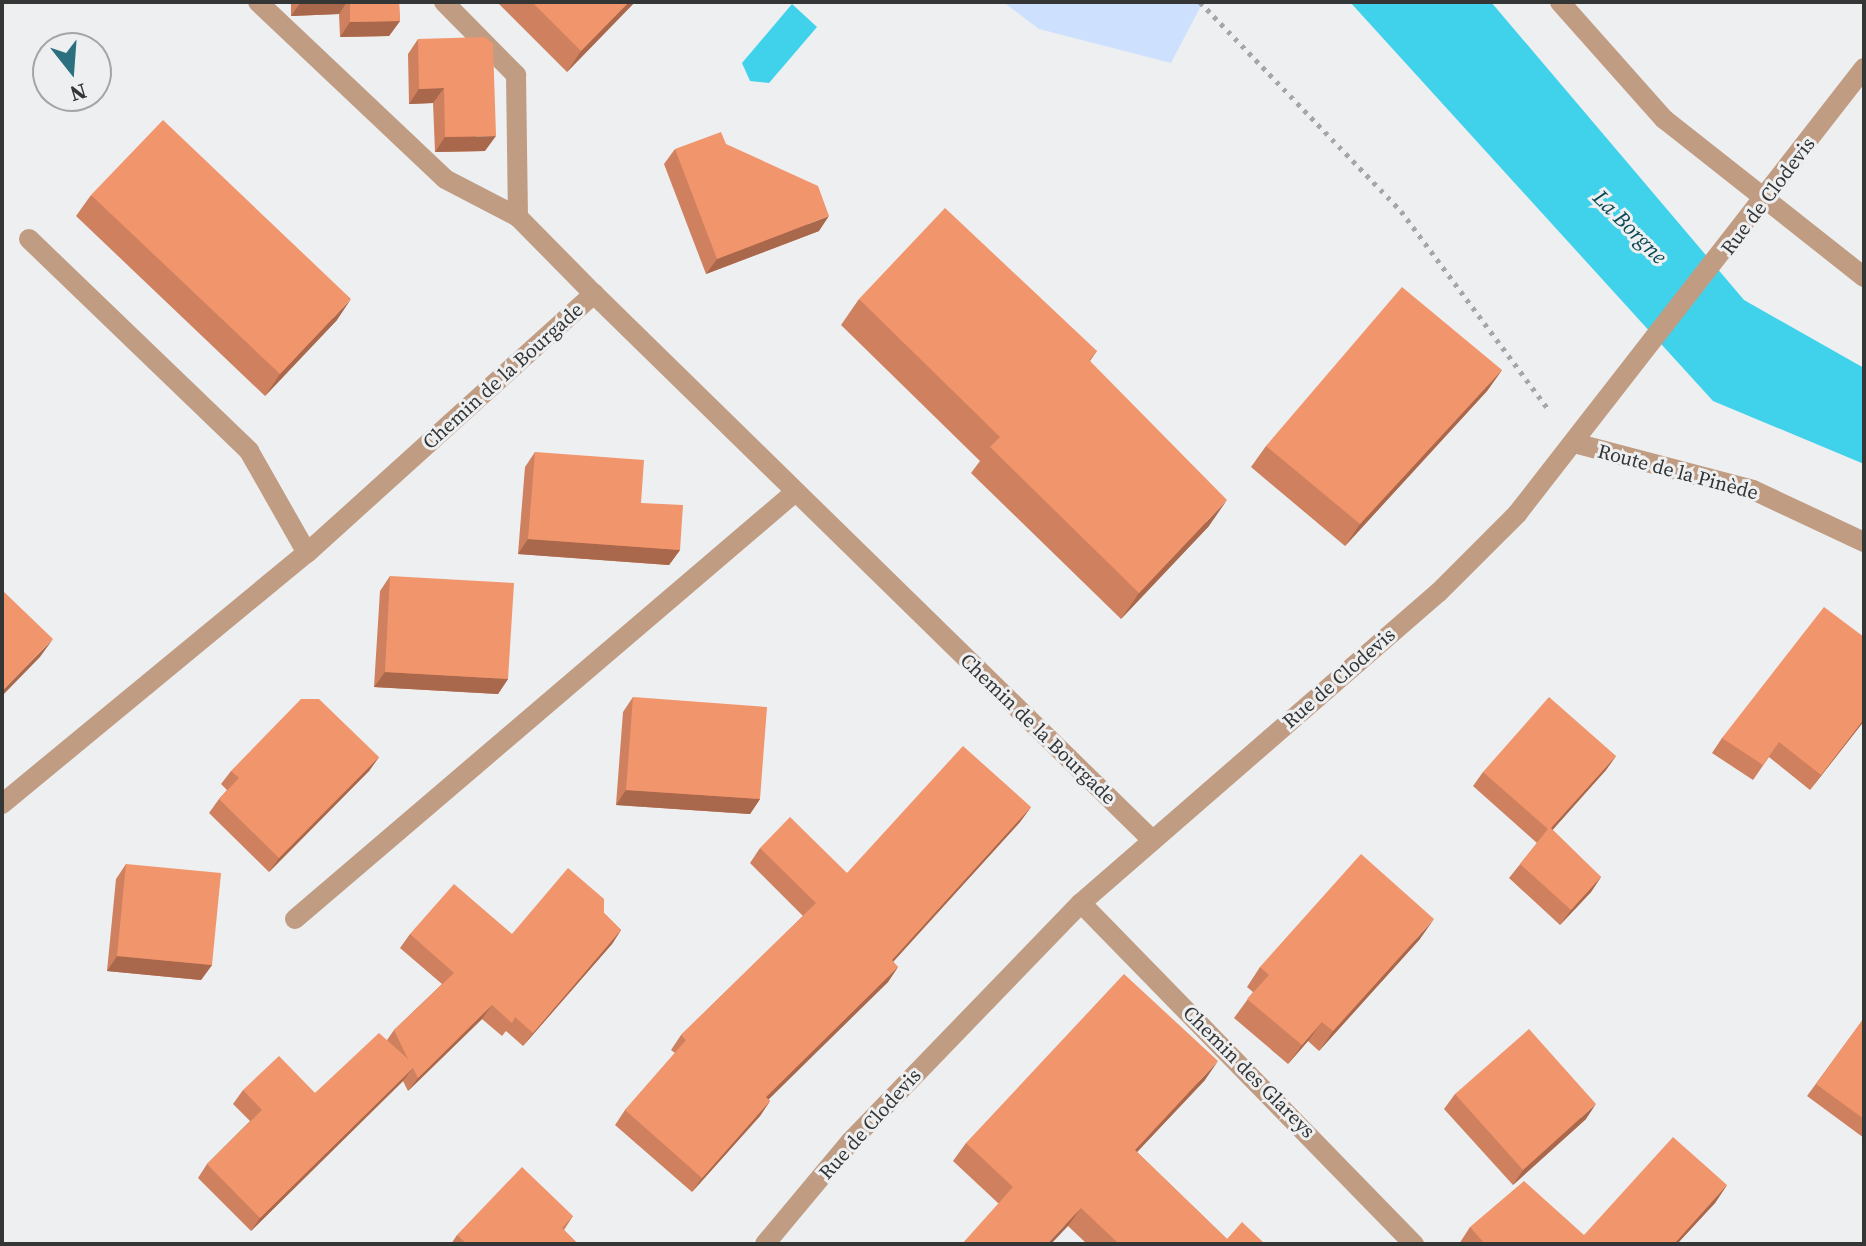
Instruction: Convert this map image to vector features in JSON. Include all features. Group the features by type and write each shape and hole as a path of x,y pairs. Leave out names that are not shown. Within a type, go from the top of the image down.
{"street":[{"path":"258,2 445,179 518,217 594,294"},
{"path":"444,2 516,75 518,217"},
{"path":"1560,2 1664,119 1864,277"},
{"name":"Rue de Clodevis","path":"765,1244 850,1142 1081,903 1149,837 1438,593 1578,444 1864,68"},
{"path":"29,239 249,451 307,553"},
{"name":"Chemin de la Bourgade","path":"2,804 307,553 594,294 1149,837"},
{"name":"Route de la Pinède","path":"1578,444 1753,490 1864,542"},
{"path":"295,919 794,493"},
{"name":"Chemin des Glareys","path":"1081,903 1414,1244"}],"path":[{"path":"1200,2 1401,211 1578,444"}],"shaded area":[{"path":"1003,2 1203,2 1171,63 1039,29"}],"water":[{"name":"La Borgne","path":"1350,2 1491,2 1744,300 1864,368 1864,464 1713,401"},
{"path":"792,4 817,27 769,83 750,81 742,63"}],"building":[{"path":"350,2 399,2 400,21 350,22"},
{"path":"532,2 629,2 581,51"},
{"path":"485,37 493,44 496,136 445,137 444,88 419,89 418,39"},
{"path":"163,120 351,299 280,374 91,195"},
{"path":"721,132 726,144 818,186 829,216 717,259 675,149"},
{"path":"945,208 1097,351 1089,360 1227,500 1139,593 990,447 1000,437 859,299"},
{"path":"1402,287 1502,370 1360,524 1266,446"},
{"path":"535,452 644,460 641,503 683,505 680,550 528,539"},
{"path":"390,576 514,583 508,679 385,672"},
{"path":"2,590 53,639 2,691"},
{"path":"1824,607 1864,637 1864,719 1821,775 1779,742 1763,765 1722,738"},
{"path":"633,697 767,707 760,799 626,790"},
{"path":"1549,697 1616,756 1551,828 1601,877 1571,910 1520,864 1548,829 1483,772"},
{"path":"301,699 319,699 379,757 279,858 219,799 239,778 231,771"},
{"path":"963,746 1031,807 892,960 898,967 766,1097 770,1101 702,1178 625,1110 686,1040 681,1035 816,903 760,848 790,817 847,873"},
{"path":"1361,854 1434,919 1333,1031 1322,1022 1302,1045 1247,999 1269,975 1260,967"},
{"path":"126,864 221,873 212,965 117,956"},
{"path":"568,868 604,899 604,913 621,930 533,1033 515,1017 512,1023 492,1005 418,1078 413,1068 260,1218 207,1164 262,1110 243,1090 279,1056 315,1093 379,1033 408,1059 394,1030 454,973 410,934 454,884 512,934"},
{"path":"1124,974 1218,1061 1135,1150 1227,1239 1242,1222 1265,1244 1119,1244 1081,1208 1047,1244 962,1244 1013,1187 966,1143"},
{"path":"1864,1018 1864,1119 1816,1084"},
{"path":"1529,1029 1596,1104 1523,1170 1455,1094"},
{"path":"1673,1137 1727,1185 1674,1244 1485,1244 1470,1227 1524,1181 1584,1235"},
{"path":"522,1167 573,1216 562,1228 578,1244 467,1244 457,1235"}]}
